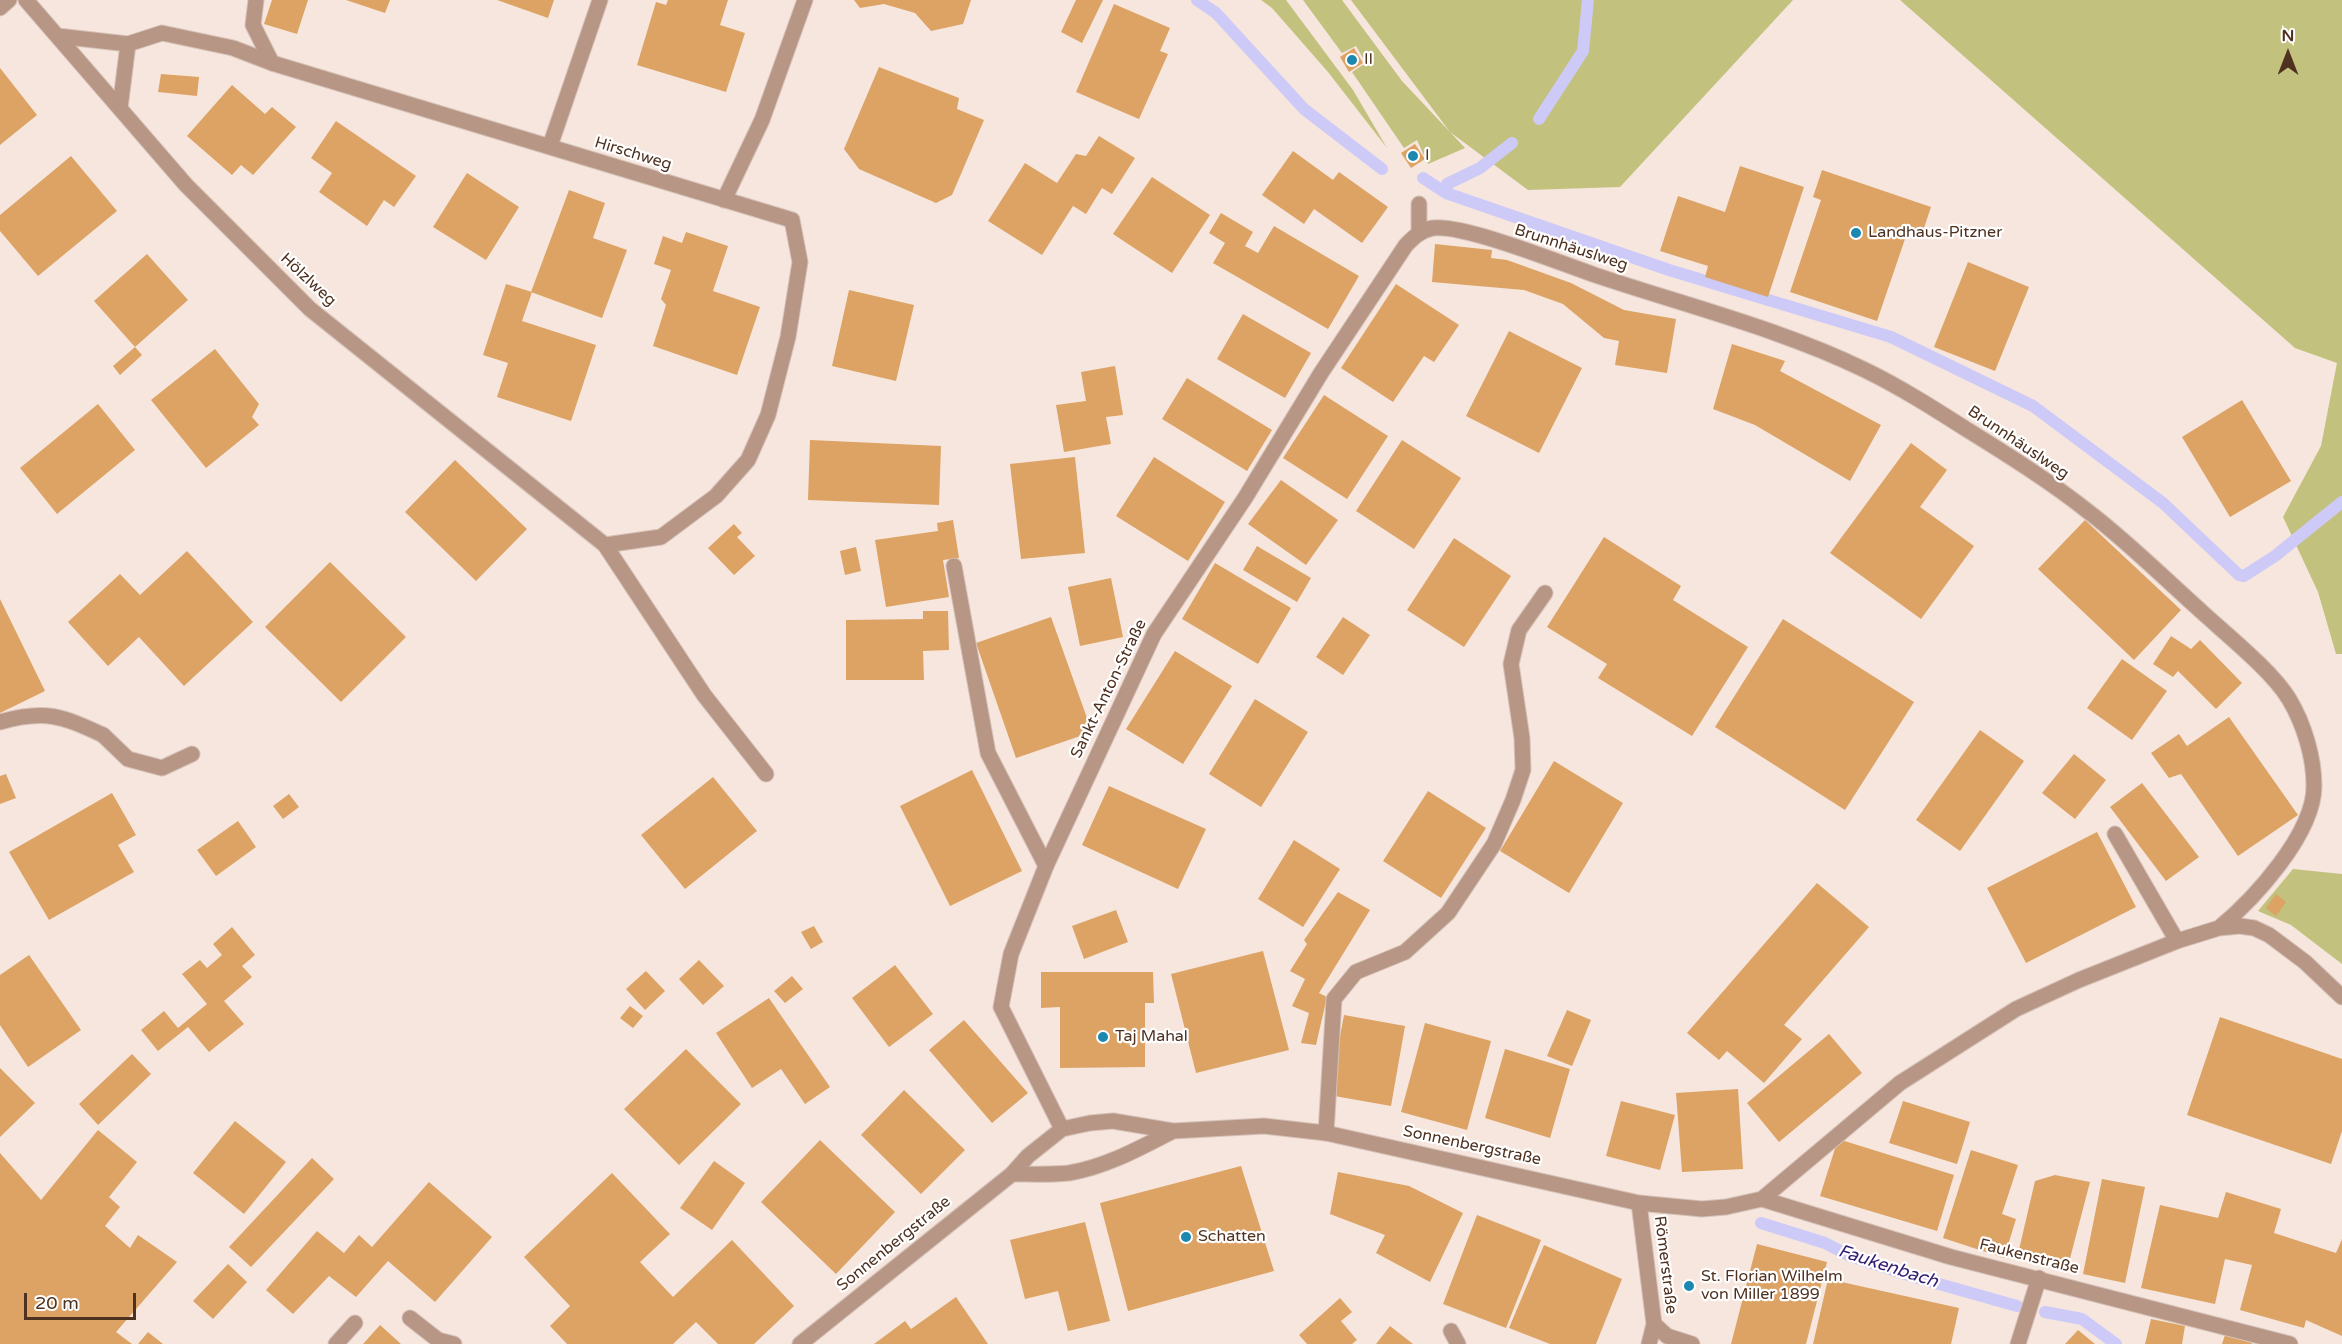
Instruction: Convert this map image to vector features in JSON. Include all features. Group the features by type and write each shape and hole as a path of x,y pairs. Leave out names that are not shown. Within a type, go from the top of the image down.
{"street":[{"path":"0,8 9,0"},
{"name":"Hölzlweg","path":"26,0 186,185 310,309 605,545 704,695 766,774"},
{"path":"256,0 253,25 272,63"},
{"path":"549,146 600,0"},
{"path":"724,200 762,120 805,0"},
{"name":"Hirschweg","path":"58,36 128,44 162,33 233,48 272,63 792,220 800,262 788,337 768,415 748,460 716,496 661,537 605,545"},
{"path":"120,108 128,44"},
{"path":"1419,204 1419,232"},
{"name":"Brunnhäuslweg","path":"1419,232 1434,228 1450,229 1485,238 1825,353 1865,370 1932,408 2090,513 2260,668 2288,697 2307,743 2314,785 2306,825 2289,851 2244,904 2219,928"},
{"name":"Sankt-Anton-Straße","path":"1062,1129 1001,1007 1011,954 1046,866 1154,634 1245,498 1322,373 1406,245 1419,232"},
{"path":"954,566 988,753 1046,866"},
{"path":"1326,1133 1334,999 1356,972 1405,952 1448,913 1494,844 1513,800 1523,770 1522,738 1511,664 1519,630 1545,593"},
{"path":"0,722 20,716 62,716 104,735 128,759 162,768 192,754"},
{"path":"2115,834 2177,941"},
{"path":"1762,1199 1847,1125 1949,1050 2016,1009 2079,980 2177,941 2219,928 2240,926 2269,935 2305,962 2342,997"},
{"name":"Sonnenbergstraße","path":"800,1344 1012,1174 1036,1148 1062,1129 1113,1121 1173,1131 1264,1126 1326,1133 1489,1167 1639,1203 1701,1209 1762,1199"},
{"name":"Sonnenbergstraße","path":"1012,1174 1066,1173 1083,1170 1125,1154 1173,1131"},
{"name":"Faukenstraße","path":"1762,1199 1951,1257 2290,1344"},
{"name":"Römerstraße","path":"1639,1203 1654,1324 1668,1340 1692,1344"},
{"path":"2018,1344 2039,1278"},
{"path":"410,1318 438,1340 454,1344"},
{"path":"336,1344 355,1323"},
{"path":"1649,1344 1654,1324"}],"shaded area":[{"path":"1261,0 1286,0 1353,90 1387,148 1328,72 1272,8"},
{"path":"1303,0 1342,0 1402,81 1465,148 1428,164 1417,140 1404,148 1352,72 1366,63 1356,46 1342,53"},
{"path":"1351,0 1793,0 1620,187 1528,190 1450,132"},
{"path":"1900,0 2342,0 2342,654 2336,654 2318,592 2283,517 2321,446 2337,363 2295,348"},
{"path":"2293,869 2342,874 2342,964 2291,925 2258,911"}],"building":[{"path":"272,0 308,0 297,34 264,24"},
{"path":"346,0 390,0 385,13"},
{"path":"497,0 554,0 548,18"},
{"path":"668,0 728,0 720,25 745,33 726,92 637,65 656,2 666,5"},
{"path":"854,0 971,0 963,24 931,31 915,13 884,4 860,8"},
{"path":"1076,0 1103,0 1082,43 1061,32"},
{"path":"1114,4 1170,28 1160,51 1168,54 1139,119 1076,92"},
{"name":"II","path":"1354,48 1363,63 1349,72 1340,57"},
{"path":"879,67 959,98 957,109 984,120 952,195 936,203 859,169 844,149"},
{"path":"0,68 37,115 0,145"},
{"path":"161,74 199,77 197,96 158,92"},
{"path":"232,85 265,114 272,107 296,127 253,175 241,165 232,175 187,136"},
{"path":"336,121 416,176 394,207 384,200 367,226 319,192 332,173 311,158"},
{"path":"1099,136 1135,158 1112,194 1102,188 1086,214 1073,206 1042,255 988,221 1025,163 1057,183 1076,154 1086,156"},
{"name":"I","path":"1415,144 1425,159 1411,168 1401,153"},
{"path":"1293,151 1333,180 1339,172 1388,207 1362,243 1314,209 1304,224 1262,195"},
{"path":"71,156 117,211 38,276 0,231 0,215"},
{"path":"1740,166 1804,187 1768,297 1705,277 1708,266 1660,251 1678,196 1725,212"},
{"path":"1822,170 1931,207 1921,237 1907,233 1877,321 1790,292 1821,200 1813,197"},
{"path":"467,173 519,207 486,260 433,227"},
{"path":"1152,177 1210,215 1172,273 1113,234"},
{"path":"569,190 605,203 593,238 627,250 602,318 531,292"},
{"path":"1221,213 1253,232 1245,246 1258,253 1274,226 1359,276 1328,329 1213,263 1225,243 1209,233"},
{"path":"686,232 728,246 713,291 760,307 737,375 653,346 666,305 661,299 671,270 654,264 663,236 682,243"},
{"path":"1435,244 1492,250 1491,258 1507,260 1571,283 1624,310 1676,319 1667,373 1615,365 1619,341 1604,338 1563,304 1524,290 1432,282"},
{"path":"147,254 188,300 135,347 94,301"},
{"path":"1968,262 2029,287 1995,371 1934,347"},
{"path":"506,284 532,292 522,321 596,345 571,421 497,397 508,363 483,355"},
{"path":"1396,284 1459,325 1434,362 1424,356 1393,402 1341,368"},
{"path":"849,290 914,305 896,381 832,366"},
{"path":"1243,314 1311,353 1285,398 1217,359"},
{"path":"1509,331 1582,368 1539,453 1466,416"},
{"path":"1732,344 1785,361 1780,371 1881,425 1850,481 1755,425 1713,409"},
{"path":"135,347 142,355 120,375 113,366"},
{"path":"215,349 259,404 252,417 259,425 206,468 151,400"},
{"path":"1115,366 1123,415 1106,417 1111,444 1064,452 1056,405 1086,401 1081,372"},
{"path":"1187,378 1272,430 1247,471 1162,419"},
{"path":"1324,395 1388,436 1347,499 1283,458"},
{"path":"2242,400 2291,481 2230,517 2182,437"},
{"path":"98,404 135,450 57,514 20,468"},
{"path":"810,440 941,446 939,505 808,500"},
{"path":"1402,440 1461,478 1414,549 1356,511"},
{"path":"1911,443 1947,470 1920,507 1974,546 1921,619 1830,553"},
{"path":"1075,457 1085,553 1021,559 1010,464"},
{"path":"1154,457 1225,502 1188,561 1116,516"},
{"path":"455,460 527,529 476,581 405,512"},
{"path":"1281,480 1338,520 1306,565 1248,524"},
{"path":"953,520 959,558 943,560 949,597 886,607 875,540 938,531 937,523"},
{"path":"2085,520 2181,610 2134,660 2038,569"},
{"path":"734,524 742,533 737,537 755,556 734,575 708,548"},
{"path":"1604,537 1681,586 1673,600 1748,647 1692,736 1598,678 1607,664 1547,627"},
{"path":"1454,538 1511,576 1464,647 1407,610"},
{"path":"1257,546 1311,578 1297,602 1243,570"},
{"path":"856,547 861,571 845,575 840,551"},
{"path":"187,551 253,622 184,686 139,637 108,666 68,622 120,574 140,595"},
{"path":"330,562 406,637 341,702 265,627"},
{"path":"1215,563 1291,608 1258,664 1182,619"},
{"path":"1111,578 1123,637 1080,646 1068,587"},
{"path":"0,599 45,691 0,713"},
{"path":"923,611 948,611 949,650 923,651 924,680 846,680 846,620 923,619"},
{"path":"1051,617 1092,732 1016,758 976,643"},
{"path":"1343,617 1370,635 1343,675 1316,657"},
{"path":"1783,619 1914,702 1845,810 1715,727"},
{"path":"2171,636 2191,649 2200,640 2242,683 2216,709 2178,671 2173,677 2153,664"},
{"path":"1175,651 1232,686 1183,764 1126,729"},
{"path":"2122,659 2167,691 2132,740 2087,708"},
{"path":"1255,699 1308,732 1261,807 1209,774"},
{"path":"2229,717 2298,815 2238,856 2181,774 2169,778 2151,753 2179,734 2187,746"},
{"path":"1980,730 2024,761 1960,851 1916,820"},
{"path":"2074,754 2106,780 2075,819 2042,793"},
{"path":"1554,761 1623,803 1569,893 1500,851"},
{"path":"972,770 1022,871 950,906 900,806"},
{"path":"6,774 16,798 0,804 0,776"},
{"path":"713,777 757,831 685,889 641,835"},
{"path":"2142,783 2199,857 2166,881 2110,807"},
{"path":"1109,786 1206,829 1178,889 1082,845"},
{"path":"1428,791 1486,828 1441,898 1383,861"},
{"path":"112,793 136,835 118,845 134,872 49,920 9,852"},
{"path":"289,794 299,807 283,819 273,806"},
{"path":"238,821 256,847 216,876 197,850"},
{"path":"2097,832 2136,907 2026,963 1987,888"},
{"path":"1294,840 1340,869 1303,927 1258,899"},
{"path":"1817,883 1869,927 1784,1025 1802,1039 1764,1083 1727,1051 1719,1060 1687,1033"},
{"path":"1338,892 1370,910 1319,993 1327,997 1316,1045 1301,1043 1309,1013 1292,1006 1305,979 1290,971 1307,944 1304,940"},
{"path":"2276,894 2286,902 2276,916 2266,908"},
{"path":"1116,910 1128,942 1084,959 1072,926"},
{"path":"814,926 823,942 811,949 801,932"},
{"path":"232,927 255,955 242,966 252,977 224,1001 244,1024 209,1052 188,1027 158,1051 141,1030 164,1011 178,1028 207,1004 182,974 200,960 207,968 222,955 213,944"},
{"path":"1263,951 1289,1050 1196,1073 1171,974"},
{"path":"29,955 81,1030 28,1067 0,1025 0,975"},
{"path":"699,960 724,986 703,1005 679,979"},
{"path":"895,965 933,1014 889,1047 852,998"},
{"path":"646,971 665,991 645,1010 626,989"},
{"name":"Taj Mahal","path":"1041,972 1153,972 1154,1003 1145,1003 1145,1067 1060,1068 1060,1007 1041,1008"},
{"path":"792,976 803,989 785,1003 774,991"},
{"path":"769,998 830,1087 805,1104 781,1069 752,1088 716,1033"},
{"path":"630,1006 643,1016 633,1028 620,1018"},
{"path":"1567,1010 1591,1020 1572,1066 1547,1056"},
{"path":"1344,1015 1405,1026 1391,1106 1329,1095"},
{"path":"2220,1017 2342,1059 2342,1131 2331,1164 2187,1115"},
{"path":"964,1020 1028,1093 992,1123 929,1050"},
{"path":"1425,1023 1491,1041 1467,1130 1401,1112"},
{"path":"1829,1034 1862,1073 1779,1142 1747,1103"},
{"path":"686,1049 741,1104 679,1165 624,1109"},
{"path":"1505,1049 1570,1069 1550,1138 1485,1118"},
{"path":"132,1054 151,1074 98,1125 79,1104"},
{"path":"0,1068 35,1103 0,1137"},
{"path":"1738,1089 1743,1169 1682,1172 1676,1093"},
{"path":"904,1090 965,1150 921,1194 861,1135"},
{"path":"1621,1101 1675,1115 1660,1170 1606,1156"},
{"path":"1903,1101 1970,1122 1957,1164 1889,1143"},
{"path":"235,1121 286,1162 244,1214 193,1173"},
{"path":"98,1130 137,1162 109,1197 120,1207 105,1226 130,1248 138,1235 177,1262 116,1332 132,1344 0,1344 0,1153 41,1200"},
{"path":"1838,1139 1954,1175 1937,1231 1820,1196"},
{"path":"820,1140 895,1212 836,1274 761,1202"},
{"path":"1971,1150 2018,1165 2002,1214 2016,1219 2004,1258 1943,1238"},
{"path":"312,1158 334,1179 251,1267 229,1247"},
{"path":"714,1161 745,1183 712,1230 680,1208"},
{"name":"Schatten","path":"1241,1166 1274,1271 1128,1311 1100,1203"},
{"path":"1338,1172 1409,1186 1463,1213 1430,1282 1376,1253 1385,1235 1330,1214"},
{"path":"612,1173 670,1234 640,1262 673,1297 732,1240 794,1306 754,1344 718,1344 696,1322 673,1344 567,1344 550,1326 570,1306 524,1257"},
{"path":"2055,1175 2090,1182 2068,1266 2018,1254 2035,1181"},
{"path":"2102,1179 2145,1187 2125,1283 2083,1274"},
{"path":"429,1182 492,1237 435,1302 388,1261 356,1297 329,1276 293,1314 266,1290 317,1231 344,1253 359,1235 372,1247"},
{"path":"2226,1192 2281,1209 2274,1233 2336,1253 2342,1239 2342,1336 2306,1320 2304,1328 2240,1310 2252,1265 2225,1259 2215,1304 2141,1288 2160,1205 2218,1218"},
{"path":"1477,1215 1541,1240 1506,1328 1443,1304"},
{"path":"1085,1222 1110,1321 1068,1331 1058,1291 1025,1299 1010,1240"},
{"path":"1757,1244 1827,1262 1806,1344 1731,1344"},
{"path":"1544,1245 1622,1279 1596,1344 1550,1344 1509,1328"},
{"path":"228,1264 247,1282 213,1319 193,1301"},
{"path":"1828,1279 1959,1308 1951,1344 1813,1344"},
{"path":"956,1297 988,1344 874,1344 905,1321 911,1329"},
{"path":"1340,1298 1352,1312 1341,1321 1357,1340 1352,1344 1307,1344 1299,1335"},
{"path":"2151,1319 2185,1326 2182,1344 2145,1344"},
{"path":"380,1325 401,1344 363,1344"},
{"path":"1390,1326 1413,1344 1376,1344"},
{"path":"2078,1330 2095,1344 2065,1344"},
{"path":"148,1332 163,1344 138,1344"},
{"path":"2225,1335 2252,1343 2252,1344 2222,1344"}],"waterway":[{"path":"1197,0 1216,13 1304,109 1382,169"},
{"path":"1539,119 1583,51 1588,0"},
{"path":"1446,193 1447,184 1480,168 1512,143"},
{"path":"1423,178 1446,193 1669,270 1891,337 2033,406 2163,503 2239,575 2244,576 2275,556 2342,502"},
{"name":"Faukenbach","path":"1761,1223 1825,1243 1850,1256 2017,1306"},
{"name":"Faukenbach","path":"2045,1312 2082,1319 2116,1344"}],"place":[{"name":"II","path":"1352,60"},
{"name":"I","path":"1413,156"},
{"name":"Landhaus-Pitzner","path":"1856,233"},
{"name":"Taj Mahal","path":"1103,1037"},
{"name":"Schatten","path":"1186,1237"},
{"name":"St. Florian Wilhelm von Miller 1899","path":"1689,1286"}]}
